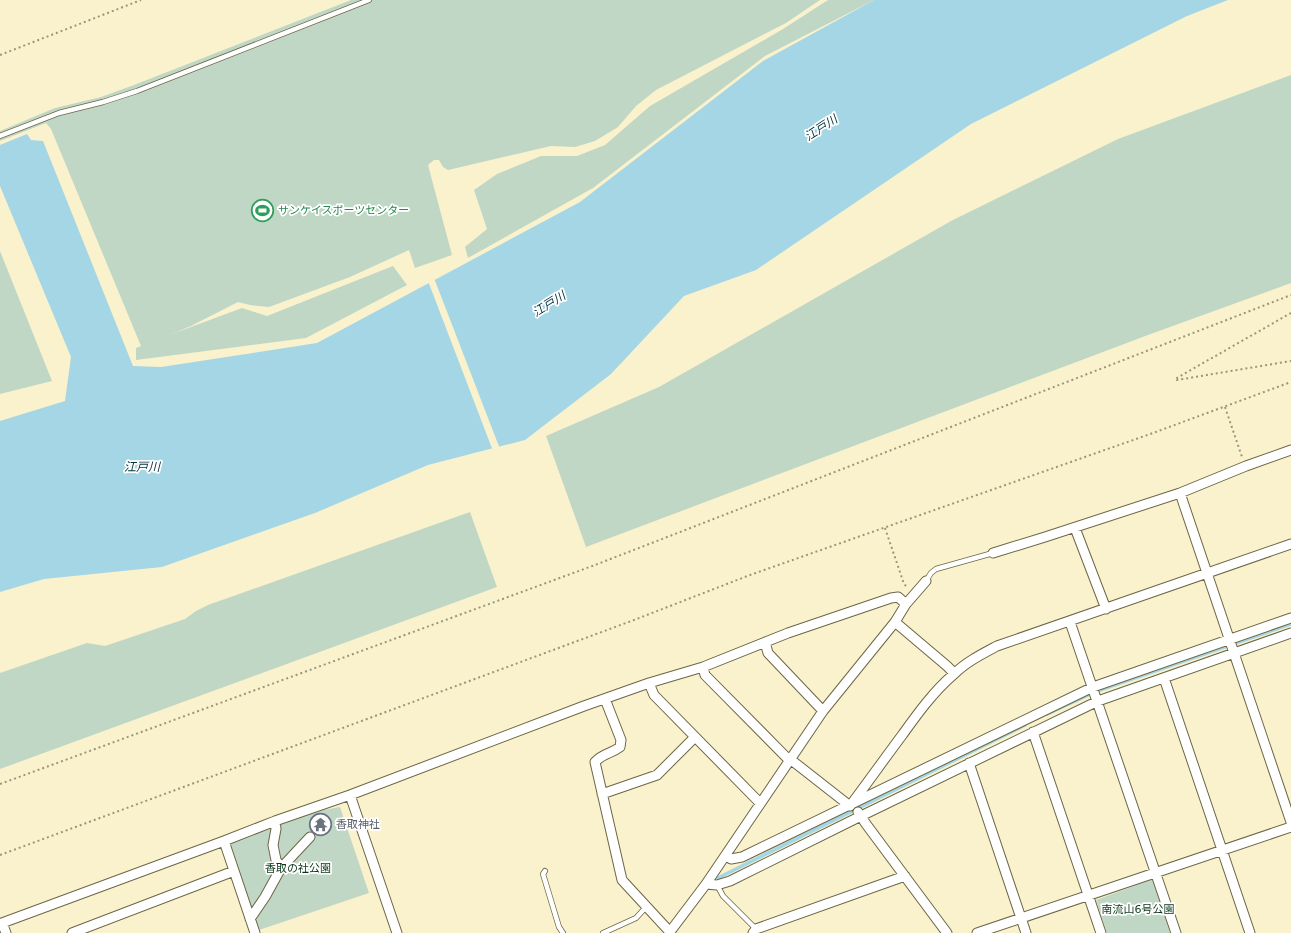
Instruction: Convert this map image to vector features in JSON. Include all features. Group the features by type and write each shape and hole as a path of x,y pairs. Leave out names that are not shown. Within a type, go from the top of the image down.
{"street":[{"path":"993,553 1075,528 1180,493 1246,466 1291,450"},
{"path":"1180,493 1291,822"},
{"path":"1075,528 1106,609"},
{"path":"852,805 912,722 938,689 966,663 997,646 1070,622 1291,544"},
{"path":"605,699 621,740 620,747 616,751 600,756 595,762 622,880 670,932 726,856 760,803 823,711 895,622 906,604 926,581"},
{"path":"6,933 1,924 224,841 275,820 350,795 605,699 649,683 704,667 788,633 891,598 898,597 906,604"},
{"path":"726,856 731,860 742,857 1093,687 1291,618"},
{"path":"895,622 954,673"},
{"path":"1070,622 1176,933"},
{"path":"706,884 717,885 730,881 860,816 1098,701 1291,633"},
{"path":"765,642 768,653 823,711"},
{"path":"704,667 705,675 790,760 852,805 947,933"},
{"path":"1164,678 1250,933"},
{"path":"649,683 654,695 694,738 760,803"},
{"path":"1034,732 1101,933"},
{"path":"602,794 656,774 694,738"},
{"path":"969,763 1026,933"},
{"path":"350,795 397,933"},
{"path":"275,820 276,829 272,845 276,860 281,868"},
{"path":"977,933 1291,827"},
{"path":"250,919 265,897 281,868 310,837"},
{"path":"224,841 250,919 252,932"},
{"path":"72,933 234,871"},
{"path":"755,931 905,876"}],"lane":[{"path":"0,136 59,113 102,102 137,90 369,0"},
{"path":"926,581 931,573 936,569 993,553"},
{"path":"545,871 543,874 559,927 563,933"},
{"path":"717,885 723,896 755,931"},
{"path":"603,933 636,918 647,906"}],"path":[{"path":"0,55 141,0"},
{"path":"0,784 595,565 1291,295"},
{"path":"1291,313 1176,379 1291,361"},
{"path":"0,855 634,620 750,575 1225,407 1291,382"},
{"path":"1225,407 1246,466"},
{"path":"885,528 904,584 913,596"}],"green space":[{"name":"サンケイスポーツセンター","path":"351,0 820,0 786,23 656,90 636,106 618,127 595,141 575,147 551,146 448,170 443,167 439,160 434,160 428,165 452,255 415,268 409,250 350,277 269,307 238,302 172,334 242,308 267,316 393,266 407,285 306,338 136,360 136,348 141,346 51,129 46,123 0,141 0,131 55,108 101,97 134,85"},
{"path":"828,0 874,0 765,56 593,188 468,258 465,247 487,229 474,190 497,174 541,156 577,156 605,145 650,106 783,29"},
{"path":"1291,75 1291,283 1148,335 586,547 546,436 659,387 951,221 1118,139"},
{"path":"0,251 52,381 0,394"},
{"path":"470,512 497,587 0,769 0,673 87,643 105,646 185,619 208,605"},
{"name":"香取の社公園","path":"340,807 369,893 259,930 230,842 317,811"},
{"name":"南流山6号公園","path":"1153,879 1170,933 1107,933 1096,900"}],"water":[{"name":"江戸川","path":"874,0 1228,0 1187,16 971,124 756,270 684,296 611,374 525,440 428,465 315,513 162,567 44,579 0,592 0,421 65,401 71,357 0,186 0,145 27,134 31,140 43,141 133,366 161,367 317,343 580,202 763,61"}],"pier":[{"path":"434,278 500,449 493,451 428,281"}],"building":[{"name":"香取神社","path":"326,815 333,822 326,827 327,829 320,836 309,826"}],"waterway":[{"path":"1047,714 1097,691 1291,624"},
{"path":"718,878 1025,725"}],"place":[{"name":"サンケイスポーツセンター","path":"262,210"},
{"name":"香取神社","path":"321,824"}]}
